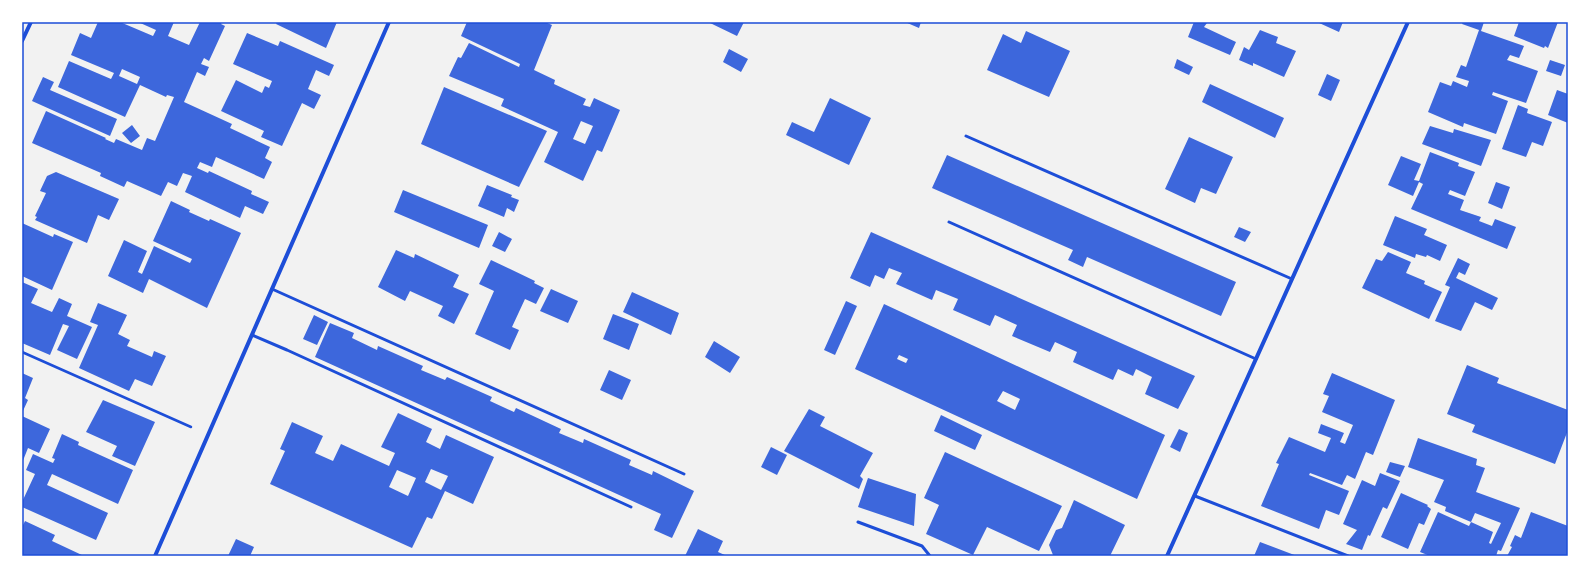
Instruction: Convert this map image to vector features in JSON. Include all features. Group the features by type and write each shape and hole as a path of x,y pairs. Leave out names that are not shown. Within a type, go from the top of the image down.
{"street":[{"path":"22,41 31,22"},
{"path":"155,556 389,22"},
{"path":"1167,556 1408,22"}],"lane":[{"path":"966,136 1292,279"},
{"path":"949,222 1256,359"},
{"path":"272,288 684,474"},
{"path":"252,335 631,507"},
{"path":"1195,496 1348,556"},
{"path":"858,522 922,546 930,556"}],"path":[{"path":"22,352 208,434"}],"building":[{"path":"98,22 120,22 153,36 156,30 138,22 174,22 168,36 189,45 200,22 222,22 221,24 225,26 209,61 204,58 201,64 209,67 205,76 197,72 184,102 232,124 230,128 270,147 265,158 272,162 264,179 216,157 212,167 200,162 197,168 208,173 209,171 252,191 251,194 269,202 263,214 245,206 240,218 185,192 192,176 183,173 177,186 168,182 161,196 127,181 124,187 100,176 101,173 32,143 46,111 114,143 116,139 142,150 147,138 155,141 174,97 167,95 166,97 140,85 125,117 58,87 69,61 111,79 114,73 71,55 80,33 91,38","holes":["122,69 140,77 137,84 119,76"]},
{"path":"277,22 337,22 326,48 276,24"},
{"path":"467,22 545,22 552,25 534,70 555,80 554,84 586,99 583,105 590,107 594,98 620,110 602,152 597,150 583,181 544,162 558,132 501,106 504,99 449,76 458,57 461,58 469,43 519,67 520,64 461,36","holes":["581,121 593,126 585,144 573,139"]},
{"path":"708,22 744,22 737,36"},
{"path":"905,22 921,22 919,28"},
{"path":"1194,22 1207,23 1204,27 1236,42 1230,55 1188,37"},
{"path":"1317,22 1343,22 1339,32"},
{"path":"1463,22 1484,22 1481,31 1524,46 1519,58 1510,55 1507,60 1538,71 1526,103 1493,92 1492,95 1508,101 1496,134 1464,123 1463,127 1428,112 1440,82 1451,86 1453,81 1467,87 1469,81 1456,77 1461,65 1466,67 1479,30 1462,24"},
{"path":"1519,22 1558,22 1548,48 1545,46 1544,48 1514,36"},
{"path":"1260,30 1278,37 1276,43 1296,51 1284,77 1253,63 1253,66 1239,60 1244,47 1249,50"},
{"path":"1026,31 1070,51 1049,97 987,70 1003,34 1021,43"},
{"path":"247,33 278,46 280,41 334,65 329,76 316,70 308,89 321,95 314,109 302,103 282,146 261,137 264,131 221,111 236,80 262,93 265,86 269,88 272,81 233,64"},
{"path":"729,49 748,59 741,72 723,62"},
{"path":"1177,59 1193,67 1189,75 1174,68"},
{"path":"1550,60 1565,65 1561,76 1546,71"},
{"path":"1327,74 1340,80 1331,101 1318,95"},
{"path":"43,77 54,82 50,90 117,119 110,136 32,101"},
{"path":"1210,84 1284,118 1275,138 1202,102"},
{"path":"444,87 547,131 519,187 421,144"},
{"path":"1557,90 1568,94 1568,123 1548,115"},
{"path":"830,98 871,118 849,165 786,135 792,122 814,132"},
{"path":"1518,105 1528,109 1527,113 1552,122 1543,146 1532,142 1526,157 1502,149"},
{"path":"132,125 140,136 131,143 122,133"},
{"path":"1430,126 1453,133 1454,129 1491,140 1481,166 1422,144"},
{"path":"1189,137 1233,157 1216,194 1201,188 1195,203 1165,189"},
{"path":"1430,152 1459,163 1458,166 1475,172 1465,196 1450,190 1448,194 1464,200 1460,210 1481,217 1479,221 1492,226 1495,219 1516,227 1507,249 1411,209 1423,184 1419,182 1413,196 1388,185 1401,156 1421,164 1414,180 1419,181"},
{"path":"947,155 1236,282 1221,316 1087,257 1083,267 1068,260 1073,250 932,188"},
{"path":"56,172 119,199 109,220 98,215 87,243 35,220 37,217 35,216 46,193 40,191 47,176"},
{"path":"1496,182 1510,187 1502,209 1488,203"},
{"path":"487,185 512,195 511,197 519,200 514,212 507,208 504,217 478,206"},
{"path":"403,190 488,225 479,248 394,212"},
{"path":"171,201 190,210 189,212 209,221 210,219 241,233 207,308 149,279 143,293 108,276 124,240 147,251 138,272 142,274 154,246 190,263 192,259 153,241"},
{"path":"1395,216 1427,229 1424,235 1447,245 1440,261 1427,255 1426,257 1416,254 1415,258 1383,245"},
{"path":"22,223 53,237 54,234 73,242 52,290 22,276"},
{"path":"1239,227 1251,232 1245,242 1234,237"},
{"path":"499,232 512,239 505,252 492,246"},
{"path":"871,232 1195,376 1178,409 1145,394 1152,377 1136,369 1133,376 1118,369 1113,380 1073,362 1077,352 1055,342 1050,352 1012,336 1017,325 995,315 990,326 953,310 958,299 936,290 932,300 896,284 902,273 889,268 884,279 875,275 870,287 850,278"},
{"path":"396,250 414,258 415,254 459,275 453,287 469,294 454,324 438,316 443,306 410,291 405,301 378,287"},
{"path":"1388,252 1411,262 1406,273 1425,281 1424,284 1442,292 1429,319 1362,288 1376,259 1382,261"},
{"path":"1458,258 1470,264 1465,275 1459,272 1456,278 1498,298 1492,310 1475,302 1461,331 1435,321 1450,287 1445,285"},
{"path":"491,260 535,281 534,283 544,288 536,304 525,299 512,327 519,330 510,350 475,334 494,291 479,284"},
{"path":"22,282 38,289 31,303 52,312 59,298 72,304 67,316 92,327 77,359 57,350 69,326 63,324 50,355 22,343"},
{"path":"551,289 578,301 568,323 540,311"},
{"path":"632,292 679,313 671,335 623,312"},
{"path":"846,301 857,306 835,355 824,350"},
{"path":"98,303 127,315 118,334 130,340 127,346 152,357 154,351 166,356 152,386 135,379 129,391 79,368 98,325 90,322"},
{"path":"884,304 1165,435 1137,499 855,369","holes":["899,355 908,359 906,363 897,359","1003,391 1020,399 1015,410 997,401"]},
{"path":"613,314 639,324 629,350 603,339"},
{"path":"314,315 328,322 317,345 303,339"},
{"path":"330,323 354,333 352,338 377,350 378,346 423,366 421,370 445,380 447,377 492,397 490,401 514,412 516,408 561,429 559,433 583,443 584,439 631,460 629,465 652,475 653,471 694,491 672,538 654,530 661,514 315,357"},
{"path":"714,341 740,357 730,373 705,357"},
{"path":"1467,365 1499,378 1497,383 1568,410 1568,430 1555,464 1472,432 1475,425 1447,414"},
{"path":"609,370 631,380 622,400 600,390"},
{"path":"22,373 33,378 25,398 28,400 22,413"},
{"path":"1332,373 1395,400 1373,455 1366,452 1355,479 1347,475 1342,485 1310,473 1309,475 1349,491 1339,515 1326,510 1319,529 1261,506 1279,464 1276,463 1289,437 1325,452 1331,438 1318,433 1321,424 1344,433 1340,442 1345,444 1353,425 1322,412 1329,396 1323,394"},
{"path":"103,400 155,422 135,466 112,456 117,446 86,432"},
{"path":"809,409 825,417 820,426 873,453 860,476 863,479 859,489 784,451"},
{"path":"398,413 432,429 426,442 440,449 446,435 494,457 473,504 445,491 432,519 427,517 412,548 270,484 285,451 280,449 292,422 323,436 315,453 333,461 341,444 389,466 395,453 381,447","holes":["431,469 448,476 441,490 425,482","397,470 416,478 408,496 389,487"]},
{"path":"941,415 982,435 975,450 934,431"},
{"path":"22,416 50,429 39,453 28,448 22,463"},
{"path":"1179,429 1188,433 1180,452 1170,447"},
{"path":"62,434 79,442 78,445 133,470 118,504 52,474 47,485 108,513 96,540 22,507 22,502 35,474 26,470 33,454 53,463 55,459 52,458"},
{"path":"1418,438 1477,459 1476,465 1485,468 1476,492 1520,508 1501,551 1498,550 1496,556 1430,556 1420,552 1438,512 1469,526 1471,522 1445,511 1446,507 1434,502 1444,480 1408,467","holes":["1475,513 1501,523 1491,544 1489,543 1493,532 1471,522"]},
{"path":"771,447 787,455 777,475 761,467"},
{"path":"945,452 1062,506 1039,551 987,527 973,555 926,534 939,505 924,498"},
{"path":"1390,462 1405,466 1400,477 1386,472"},
{"path":"1380,473 1400,481 1387,509 1383,507 1362,550 1346,544 1357,530 1343,524 1362,480 1375,486"},
{"path":"868,478 916,494 914,526 858,507"},
{"path":"1401,493 1428,505 1427,506 1431,509 1424,525 1419,523 1408,549 1381,537"},
{"path":"1074,500 1125,525 1110,556 1053,555 1049,545 1056,530 1062,528"},
{"path":"1531,512 1568,526 1568,556 1507,556 1512,547 1510,546 1515,535 1521,538"},
{"path":"25,521 55,535 52,541 84,556 22,556 22,527"},
{"path":"698,529 723,541 718,552 727,556 685,556"},
{"path":"236,539 254,547 250,556 228,556"},
{"path":"1260,542 1297,556 1254,556"}]}
